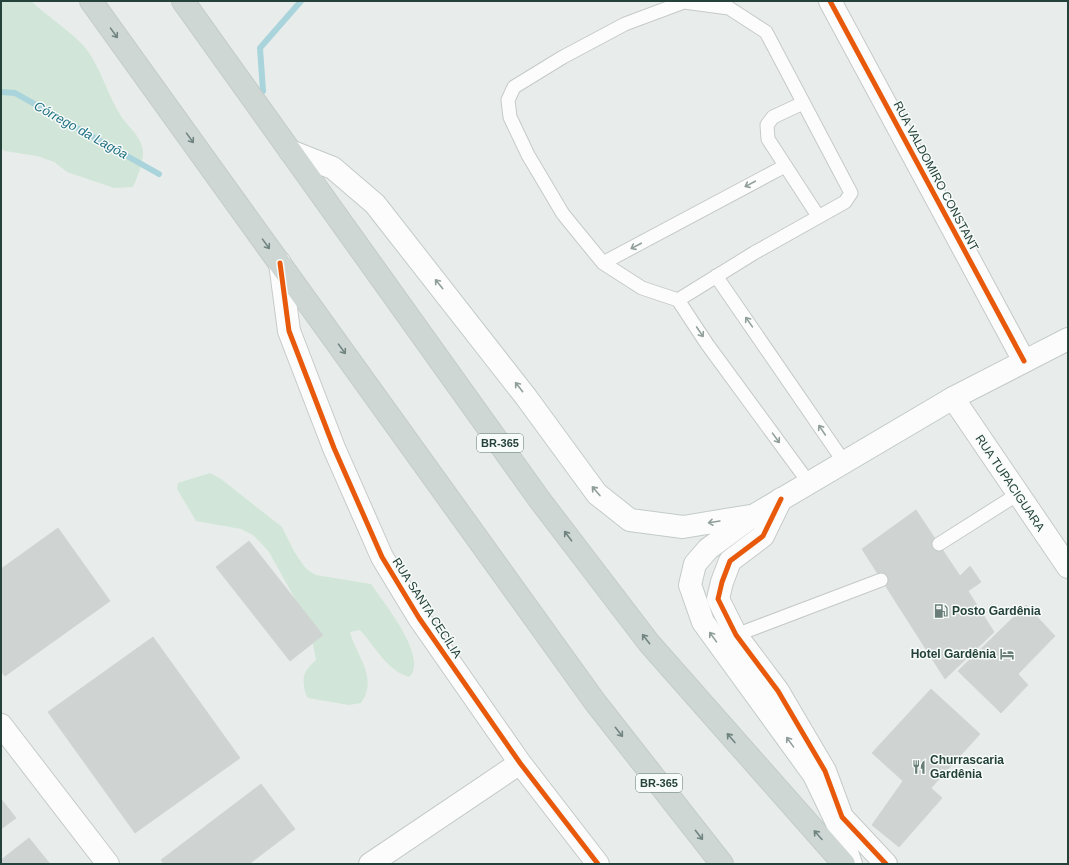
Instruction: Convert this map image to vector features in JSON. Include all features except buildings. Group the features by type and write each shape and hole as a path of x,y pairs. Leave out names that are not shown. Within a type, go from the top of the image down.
{"main road":[{"name":"BR-365","path":"91,1 595,702 722,864"},
{"name":"BR-365","path":"183,1 539,499 649,643 844,864"}],"street":[{"name":"RUA VALDOMIRO CONSTANT","path":"830,1 1024,361"},
{"path":"290,151 333,168 374,204 526,396 597,494 630,520 683,527 753,516"},
{"name":"RUA SANTA CECÍLIA","path":"280,263 289,332 334,448 382,558 419,618 520,763 598,864"},
{"path":"851,864 838,824 814,775 707,628 690,585 695,564 708,549 753,516 781,499 954,398 1068,339"},
{"name":"RUA TUPACIGUARA","path":"954,398 1068,567"},
{"path":"781,499 763,536 730,561 722,582 718,599 736,634 778,691 825,771 842,817 886,864"},
{"path":"1,725 108,864"},
{"path":"370,864 520,763"}],"lane":[{"path":"678,300 818,216 845,202 851,193 766,32 729,8 684,2 625,24 562,57 514,87 508,100 510,117 528,155 563,214 603,263 642,288 678,300 708,344 809,483"},
{"path":"803,103 773,116 767,125 768,139 818,216"},
{"path":"603,263 785,166"},
{"path":"716,276 844,462"},
{"path":"939,544 1018,494"},
{"path":"736,634 882,580"}],"green space":[{"path":"1,1 31,1 62,26 87,50 98,68 116,107 124,120 138,137 142,146 142,161 133,187 114,188 67,172 54,162 37,156 1,149"},
{"path":"210,473 221,479 282,527 295,553 309,571 316,575 371,584 402,630 409,644 413,657 414,668 409,677 393,669 360,630 350,632 367,675 368,684 366,693 361,703 349,705 308,698 305,693 304,676 307,669 316,660 309,624 269,552 253,535 241,529 196,521 177,489 178,483"}],"waterway":[{"name":"Córrego da Lagôa","path":"263,91 260,48 301,1"},
{"name":"Córrego da Lagôa","path":"1,92 15,93 159,174"}],"cycle path":[{"path":"830,1 1024,361"},
{"path":"280,263 289,331 334,448 382,557 419,618 520,763 598,864"},
{"path":"781,499 763,536 730,561 722,582 718,599 736,635 778,691 825,771 842,817 886,864"}],"place":[{"name":"Posto Gardênia","path":"941,611"},
{"name":"Hotel Gardênia","path":"1007,654"},
{"name":"Churrascaria Gardênia","path":"919,767"}]}
